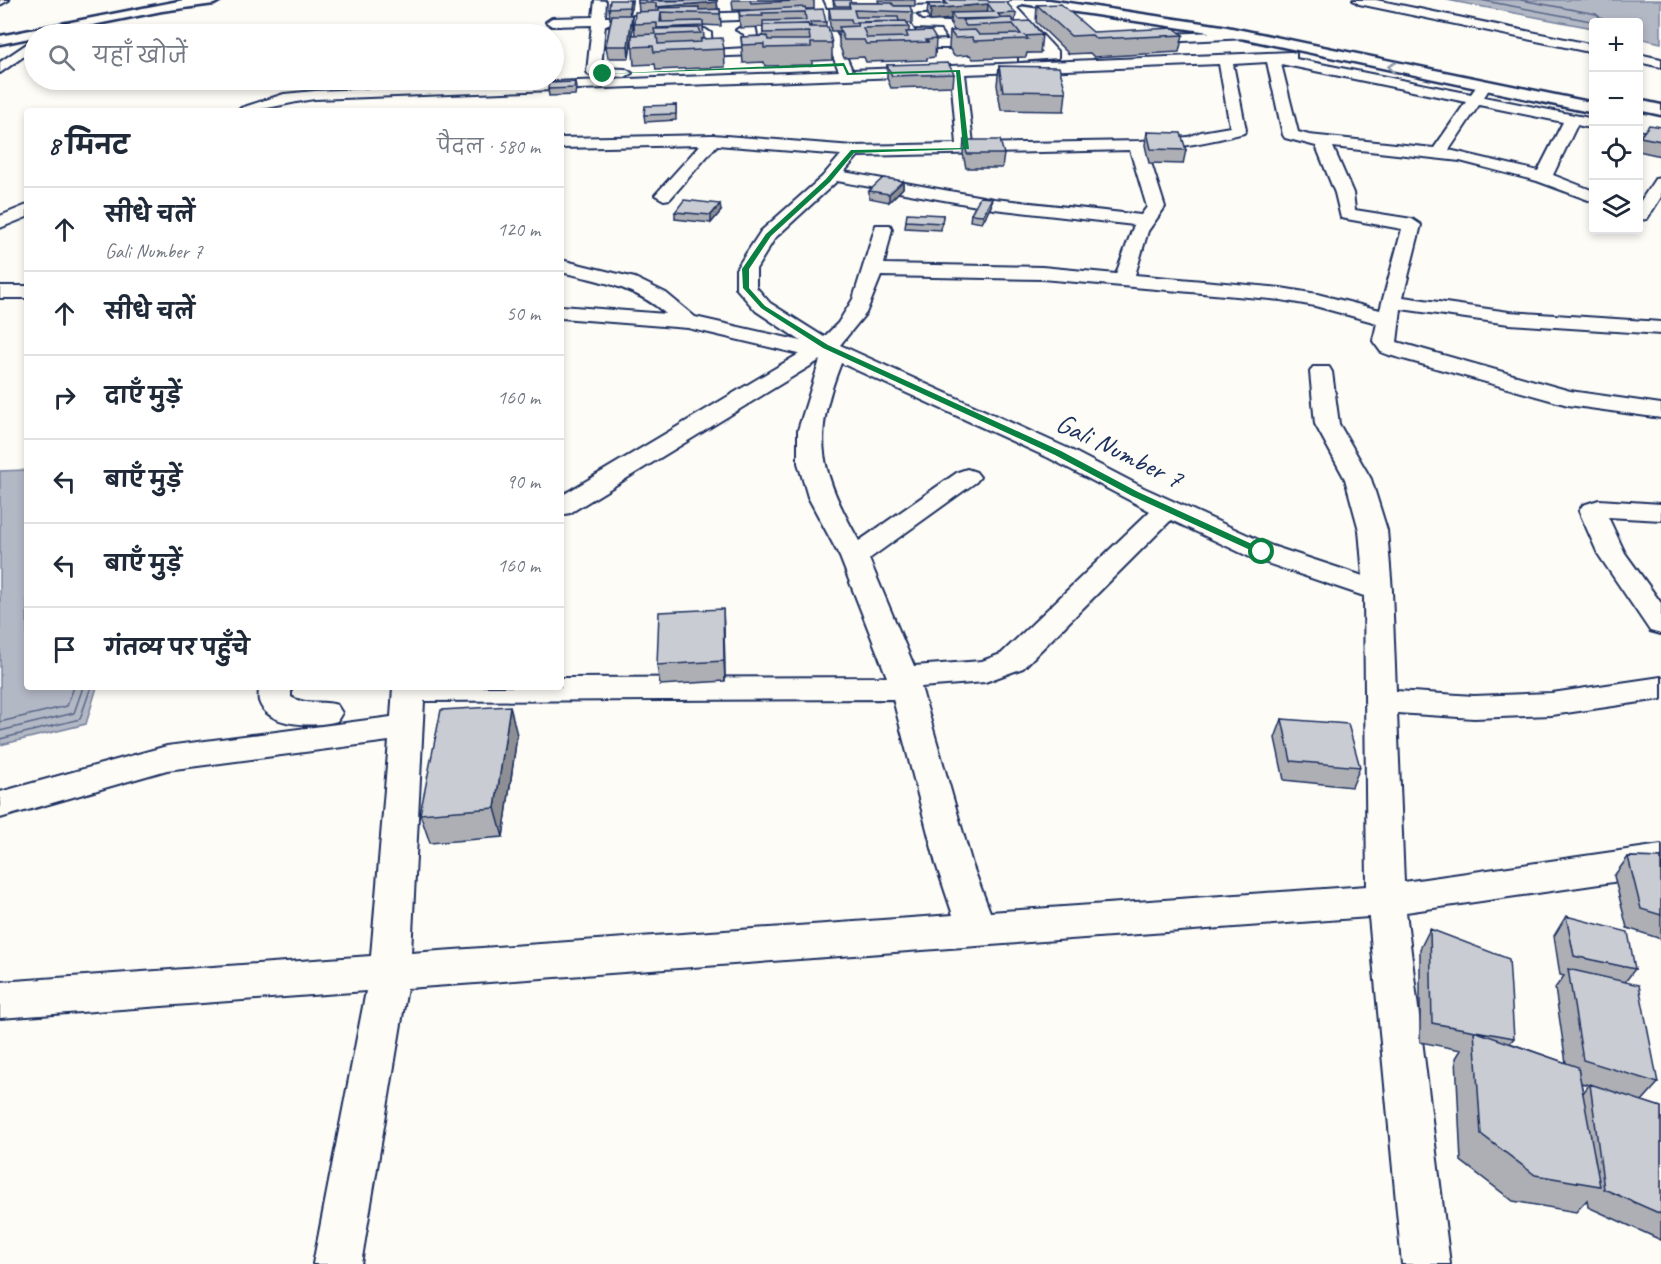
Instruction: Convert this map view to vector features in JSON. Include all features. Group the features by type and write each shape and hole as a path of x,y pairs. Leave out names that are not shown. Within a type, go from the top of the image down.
{"street":[{"path":"0,29 151,0"},
{"path":"87,24 162,7 214,0"},
{"path":"600,0 594,72 632,67 846,69 1225,60 1325,53"},
{"path":"816,0 846,69"},
{"path":"1078,0 1236,22 1589,95"},
{"path":"1359,0 1589,48"},
{"path":"700,4 725,10 745,3"},
{"path":"552,22 634,20 725,10 822,13 1008,4 1243,35 1589,107"},
{"path":"953,66 1053,55 1008,4"},
{"path":"725,10 729,30"},
{"path":"909,10 910,33 919,45 958,44 944,24 910,33"},
{"path":"729,30 750,30 758,42 753,52 706,54 700,44 705,31 729,30"},
{"path":"952,35 973,34"},
{"path":"1122,40 1243,35"},
{"path":"0,40 24,36"},
{"path":"938,45 953,66 966,149"},
{"path":"0,69 24,51"},
{"path":"735,53 736,69"},
{"path":"1273,58 1589,123"},
{"path":"1273,58 1288,131 1299,139 1440,152 1543,177 1589,195"},
{"path":"1643,59 1661,63"},
{"path":"564,144 713,140 853,151 1191,142 1207,135 1238,130 1225,60"},
{"path":"564,87 846,69"},
{"path":"1440,152 1484,86"},
{"path":"239,108 298,96 490,90"},
{"path":"1643,106 1661,110"},
{"path":"1643,118 1661,121"},
{"path":"1543,177 1572,120"},
{"path":"664,195 713,140"},
{"path":"1323,142 1344,193 1347,214 1412,225 1384,341 1389,347 1569,398 1661,411"},
{"path":"1124,280 1139,231 1153,214 1155,201 1137,145"},
{"path":"853,151 833,175 768,235 746,269 746,288 763,307 827,351 831,360 824,377 810,430 811,463 821,497 854,557 904,683 954,864 977,930"},
{"path":"833,175 994,204 1147,221"},
{"path":"1643,210 1661,183"},
{"path":"0,223 24,211"},
{"path":"1643,216 1661,223"},
{"path":"564,505 827,351 865,299 883,229"},
{"path":"564,267 628,282 659,297 688,322"},
{"path":"873,270 1032,273 1281,294 1390,310 1661,328"},
{"path":"0,292 24,292"},
{"path":"564,312 688,322 827,351"},
{"name":"Gali Number 7","path":"827,351 1058,453 1167,509 1262,552 1378,591"},
{"path":"1322,372 1327,424 1358,479 1373,530 1378,591 1386,900 1426,1264"},
{"path":"854,557 966,477"},
{"path":"1661,512 1599,508 1592,511 1612,554 1661,624"},
{"path":"275,690 275,700 285,710 296,714 326,713 408,702 904,683 986,671 1012,661 1167,509"},
{"path":"1381,701 1474,707 1552,704 1661,688"},
{"path":"337,1264 390,972 408,702"},
{"path":"0,805 326,713"},
{"path":"0,1000 1386,900 1661,860"}],"water":[{"path":"1447,0 1661,0 1661,43 1643,39 1643,18 1589,18 1589,27"},
{"path":"24,470 24,690 96,690 86,724 0,745 0,471"}],"building":[{"path":"610,0 630,0 629,7 609,8"},
{"path":"638,0 717,0 717,2 656,7 656,3 638,3"},
{"path":"750,0 796,0 796,1 751,3"},
{"path":"833,0 850,0 851,3 849,6 836,6"},
{"path":"944,0 1006,2 1016,13 998,14 1001,18 955,19 951,13 994,12 988,4 931,9 928,4 947,4"},
{"path":"849,3 892,3 894,6 910,6 912,12 854,10 856,17 898,17 899,21 852,23 851,19 831,19 829,8 850,8"},
{"path":"1061,4 1093,32 1174,28 1183,35 1096,39 1092,35 1071,36 1037,5"},
{"path":"699,7 699,10 720,9 720,14 661,12 660,22 703,21 703,26 657,28 657,23 634,24 635,12 659,11 659,8"},
{"path":"805,7 806,10 823,9 826,22 810,22 811,26 808,24 763,25 763,21 806,20 805,12 740,16 739,11"},
{"path":"612,15 632,15 628,46 606,46"},
{"path":"1011,18 1014,22 1031,21 1042,35 1025,36 1028,39 974,41 972,37 955,38 950,31 975,30 979,35 1021,34 1013,24 966,26 962,20"},
{"path":"906,21 909,27 863,28 867,38 908,37 906,32 931,31 936,39 926,40 928,42 866,44 864,40 844,40 839,27 858,26 856,22"},
{"path":"808,24 809,27 828,27 832,43 811,43 811,47 764,48 764,44 742,45 741,37 767,36 768,40 810,40 809,32 763,33 763,25"},
{"path":"699,28 701,33 657,35 658,44 701,42 701,39 722,38 724,49 654,52 653,46 632,47 632,35 655,34 654,29"},
{"path":"948,63 954,74 892,76 887,65"},
{"path":"999,66 1059,67 1066,92 1003,91"},
{"path":"564,82 575,82 574,88 564,88"},
{"path":"676,105 676,114 644,115 645,106"},
{"path":"1649,125 1661,127 1661,141 1643,138 1643,133"},
{"path":"1147,132 1181,133 1186,150 1151,149"},
{"path":"964,140 1000,140 1004,154 967,154"},
{"path":"883,178 903,181 889,194 869,191"},
{"path":"980,197 992,198 983,215 971,214"},
{"path":"684,200 720,204 711,215 675,212"},
{"path":"907,213 943,215 942,223 906,221"},
{"path":"723,609 724,661 657,665 659,612"},
{"path":"510,706 495,808 420,814 441,710"},
{"path":"1282,719 1348,724 1360,767 1291,761"},
{"path":"1628,857 1661,858 1661,915 1641,909"},
{"path":"1566,916 1628,932 1635,969 1574,956"},
{"path":"1430,929 1509,959 1514,1038 1432,1023"},
{"path":"1568,969 1639,985 1658,1083 1583,1060"},
{"path":"1474,1031 1578,1067 1600,1186 1535,1175 1481,1134"},
{"path":"1590,1084 1661,1107 1661,1214 1604,1189"}],"route":[{"path":"603,74 844,65 847,74 958,70 966,149 853,151 828,181 768,235 746,269 746,288 763,307 825,347 1058,453 1135,494 1262,552"}]}
